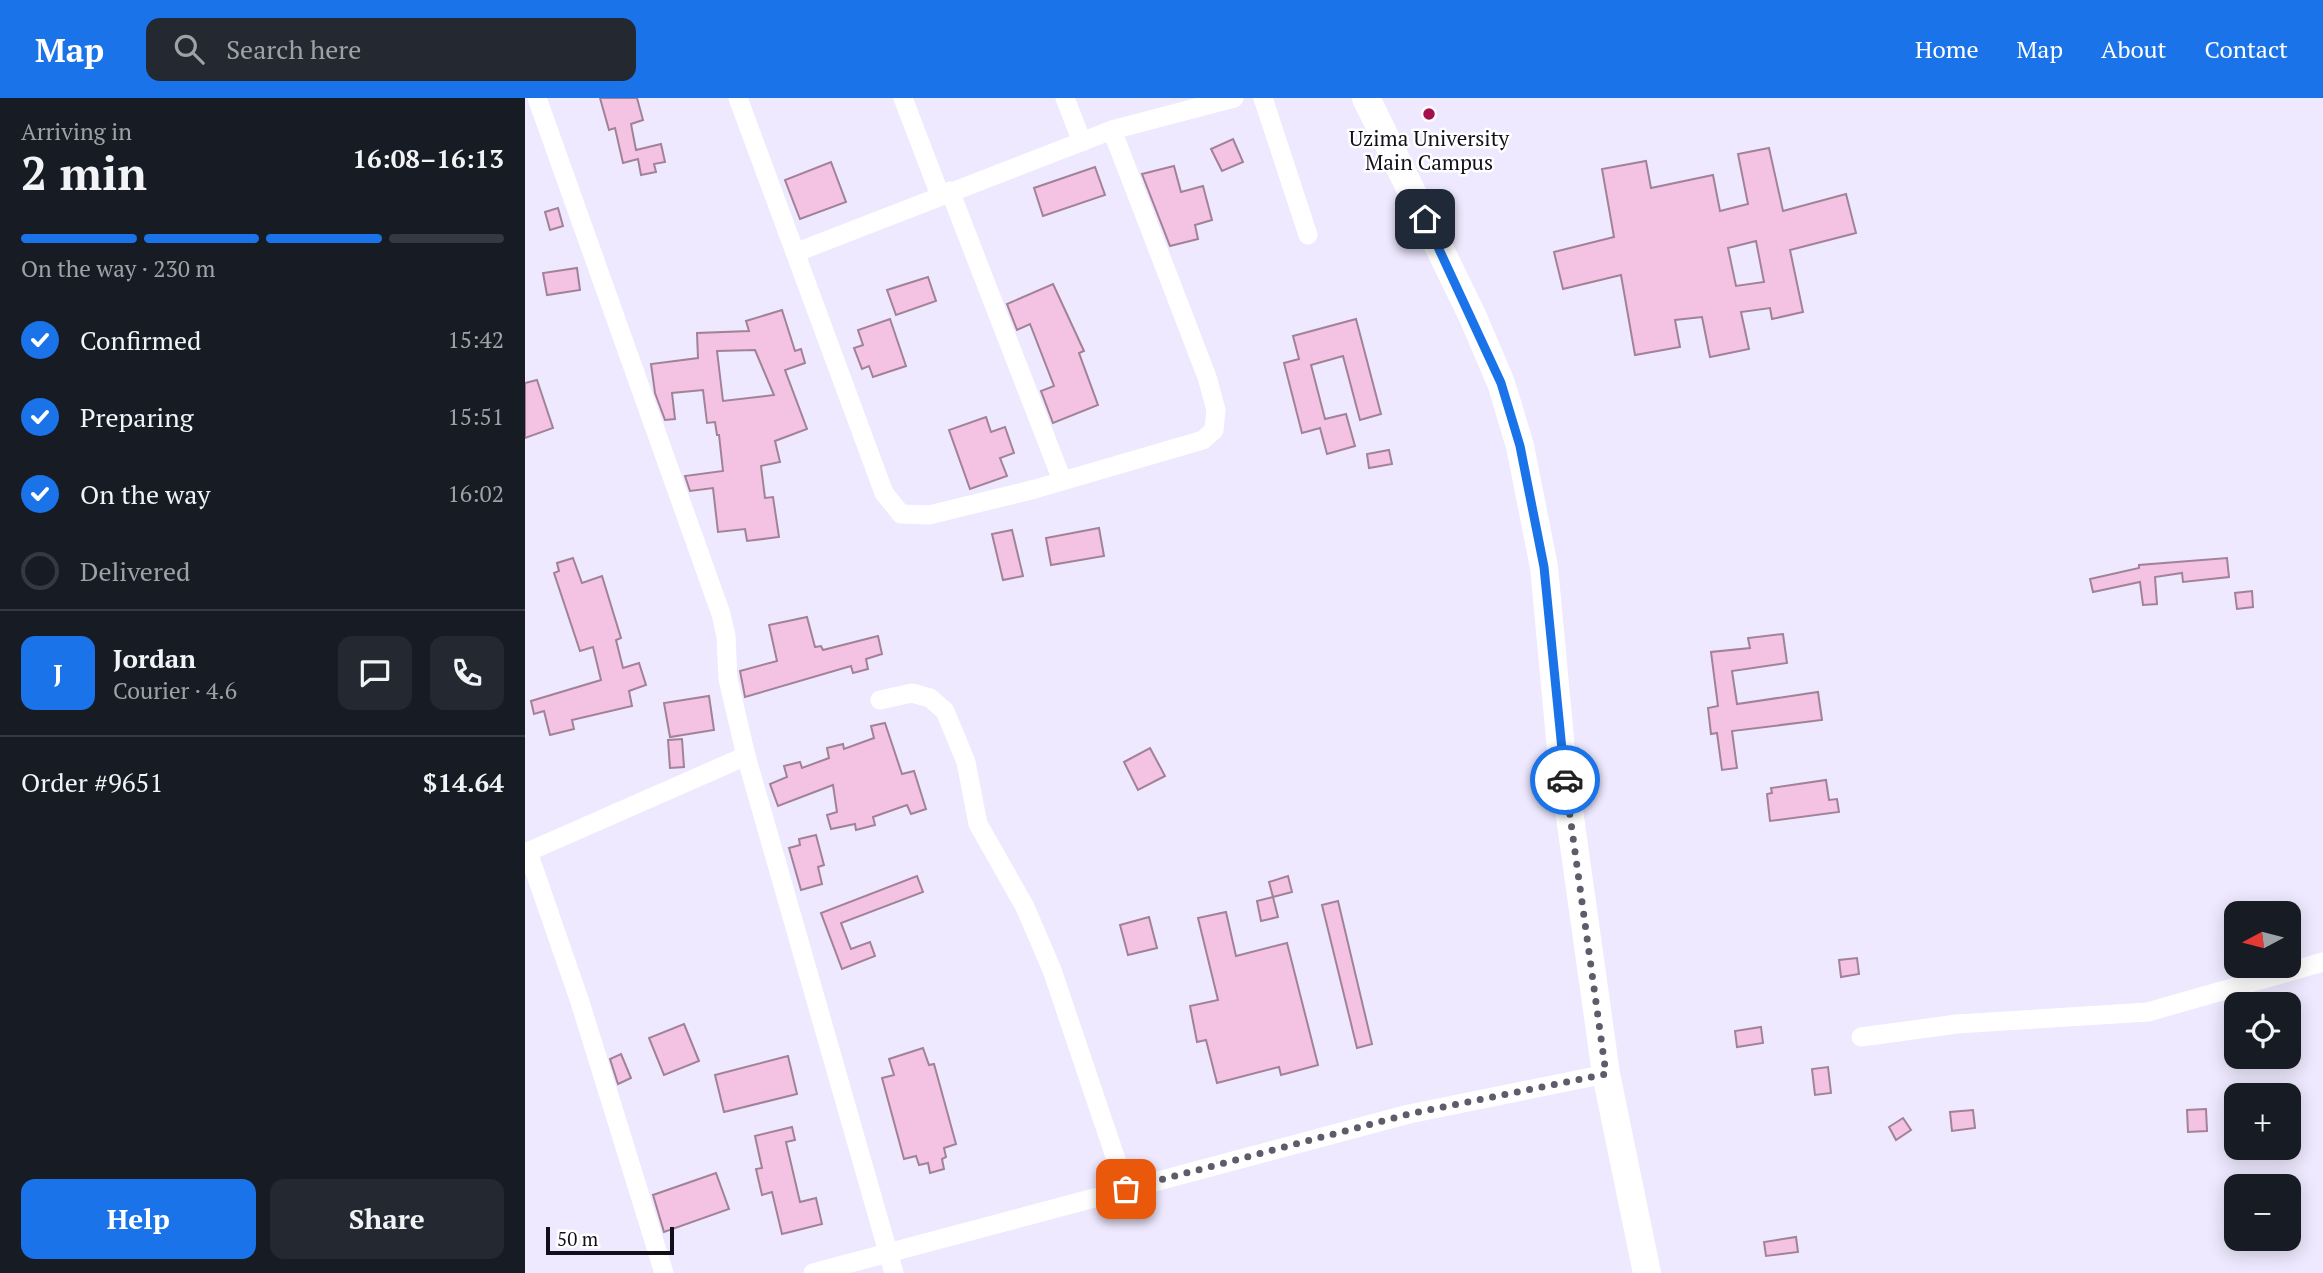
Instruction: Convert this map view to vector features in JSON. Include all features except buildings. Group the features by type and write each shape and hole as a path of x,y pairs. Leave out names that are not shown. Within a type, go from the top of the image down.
{"main road":[{"path":"1366,98 1472,315 1501,383 1520,446 1544,567 1562,760 1606,1074 1647,1273"}],"street":[{"path":"537,98 721,614 726,636 728,679 746,756 894,1273"},
{"path":"738,98 884,493 901,514 929,515 1062,480 1203,440 1214,430 1216,410 1207,377 1112,130"},
{"path":"903,98 945,193 1062,480"},
{"path":"1065,98 1082,142"},
{"path":"797,252 1112,130 1234,98"},
{"path":"1263,98 1308,234"},
{"path":"880,700 912,693 930,698 945,711 966,762 978,824 1025,908 1052,970 1126,1189"},
{"path":"664,1273 580,1002 526,852 746,756"},
{"path":"1861,1037 1957,1024 2148,1013 2323,962"},
{"path":"813,1273 1409,1114 1606,1074"}],"way so far":[{"path":"1126,1189 1409,1114 1606,1074 1565,780"}],"place":[{"name":"Uzima University Main Campus","path":"1429,114"}],"route":[{"path":"1425,219 1472,315 1501,383 1520,446 1544,567 1565,780"}]}
